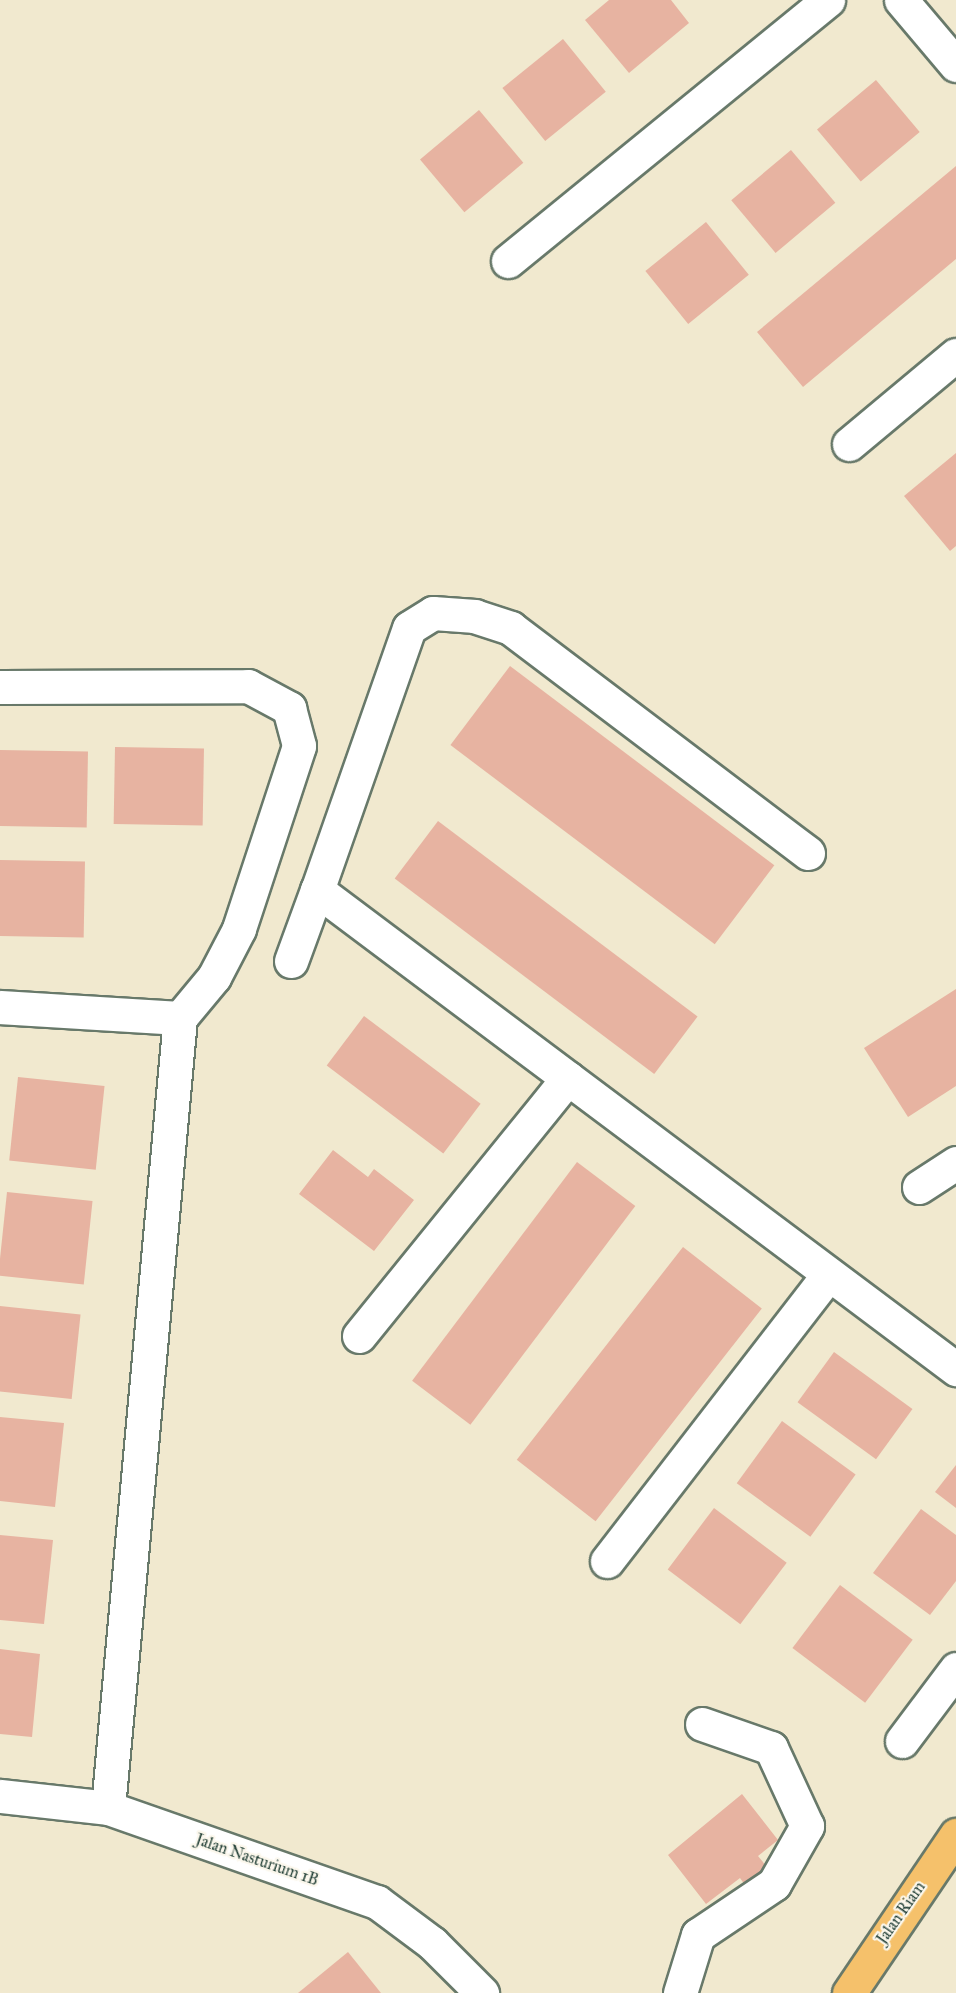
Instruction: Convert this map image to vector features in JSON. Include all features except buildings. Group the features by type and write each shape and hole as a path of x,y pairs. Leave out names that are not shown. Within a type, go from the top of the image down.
{"main road":[{"name":"Jalan Riam","path":"849,1993 956,1835"}],"street":[{"path":"508,261 828,0"},
{"path":"901,0 956,65"},
{"path":"849,444 956,355"},
{"path":"291,961 409,628 433,613 475,615 511,628 808,853"},
{"path":"0,687 248,686 289,708 299,747 239,929 214,976 180,1018 108,1808"},
{"path":"317,890 956,1369"},
{"path":"0,1007 180,1018"},
{"path":"359,1336 568,1078"},
{"path":"919,1187 956,1163"},
{"path":"607,1562 828,1275"},
{"path":"902,1741 956,1670"},
{"path":"680,1993 698,1935 774,1884 807,1826 771,1748 702,1724"},
{"name":"Jalan Nasturium 1B","path":"0,1796 108,1808 377,1902 432,1942 482,1993"}]}
